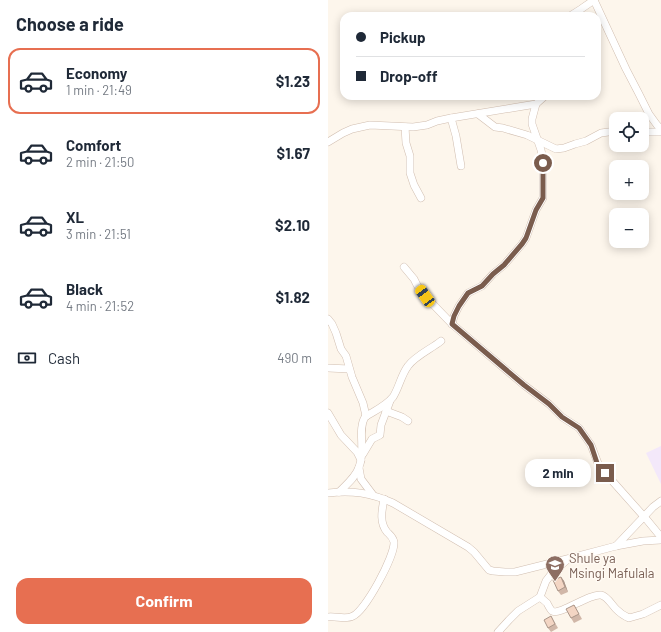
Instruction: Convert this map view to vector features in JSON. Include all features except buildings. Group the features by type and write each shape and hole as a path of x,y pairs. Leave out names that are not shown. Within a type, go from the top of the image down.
{"street":[{"path":"577,12 594,0 600,12"},
{"path":"601,15 629,76 656,125 661,131"},
{"path":"328,142 352,129 370,125 405,127 427,125 451,118 536,104 540,100"},
{"path":"452,324 459,306 468,293 482,286 504,265 522,244 526,238 536,210 543,198 543,159 539,140 532,124 536,104"},
{"path":"478,114 495,127 527,135 553,148 560,149 586,141 601,133 609,131"},
{"path":"451,118 456,136 461,166"},
{"path":"405,127 406,143 410,156 410,173 416,192 421,198"},
{"path":"649,132 661,131"},
{"path":"328,493 347,492 373,495 393,503 468,547 474,552 486,568 493,571 515,572 616,546 661,538 599,466 591,445 579,428 562,417 549,404 452,324 428,300 404,267"},
{"path":"328,319 336,333 341,350 346,356 352,377 363,403 366,416"},
{"path":"373,495 361,479 363,420 366,416 394,396 403,374 412,362 441,342"},
{"path":"328,368 350,368"},
{"path":"339,492 356,473 372,439 380,435 381,425 390,400"},
{"path":"386,410 408,421"},
{"path":"328,413 341,435 357,452 361,461"},
{"path":"328,616 350,618 354,616 366,603 388,563 394,545 394,539 384,526 382,519 384,499"},
{"path":"616,546 653,506 661,501"},
{"path":"498,632 518,611 540,597 546,581 567,559"},
{"path":"540,597 546,602 552,611 555,612 568,608 599,594 604,596 619,612 629,618 643,614 661,605"}],"shaded area":[{"path":"661,446 661,484 646,453"}],"place":[{"name":"Shule ya Msingi Mafulala","path":"555,582"}],"route":[{"path":"543,163 543,198 536,210 526,238 504,265 482,286 468,293 459,306 452,324 524,385 549,404 565,420 579,428 591,445 597,463 605,473"}]}
